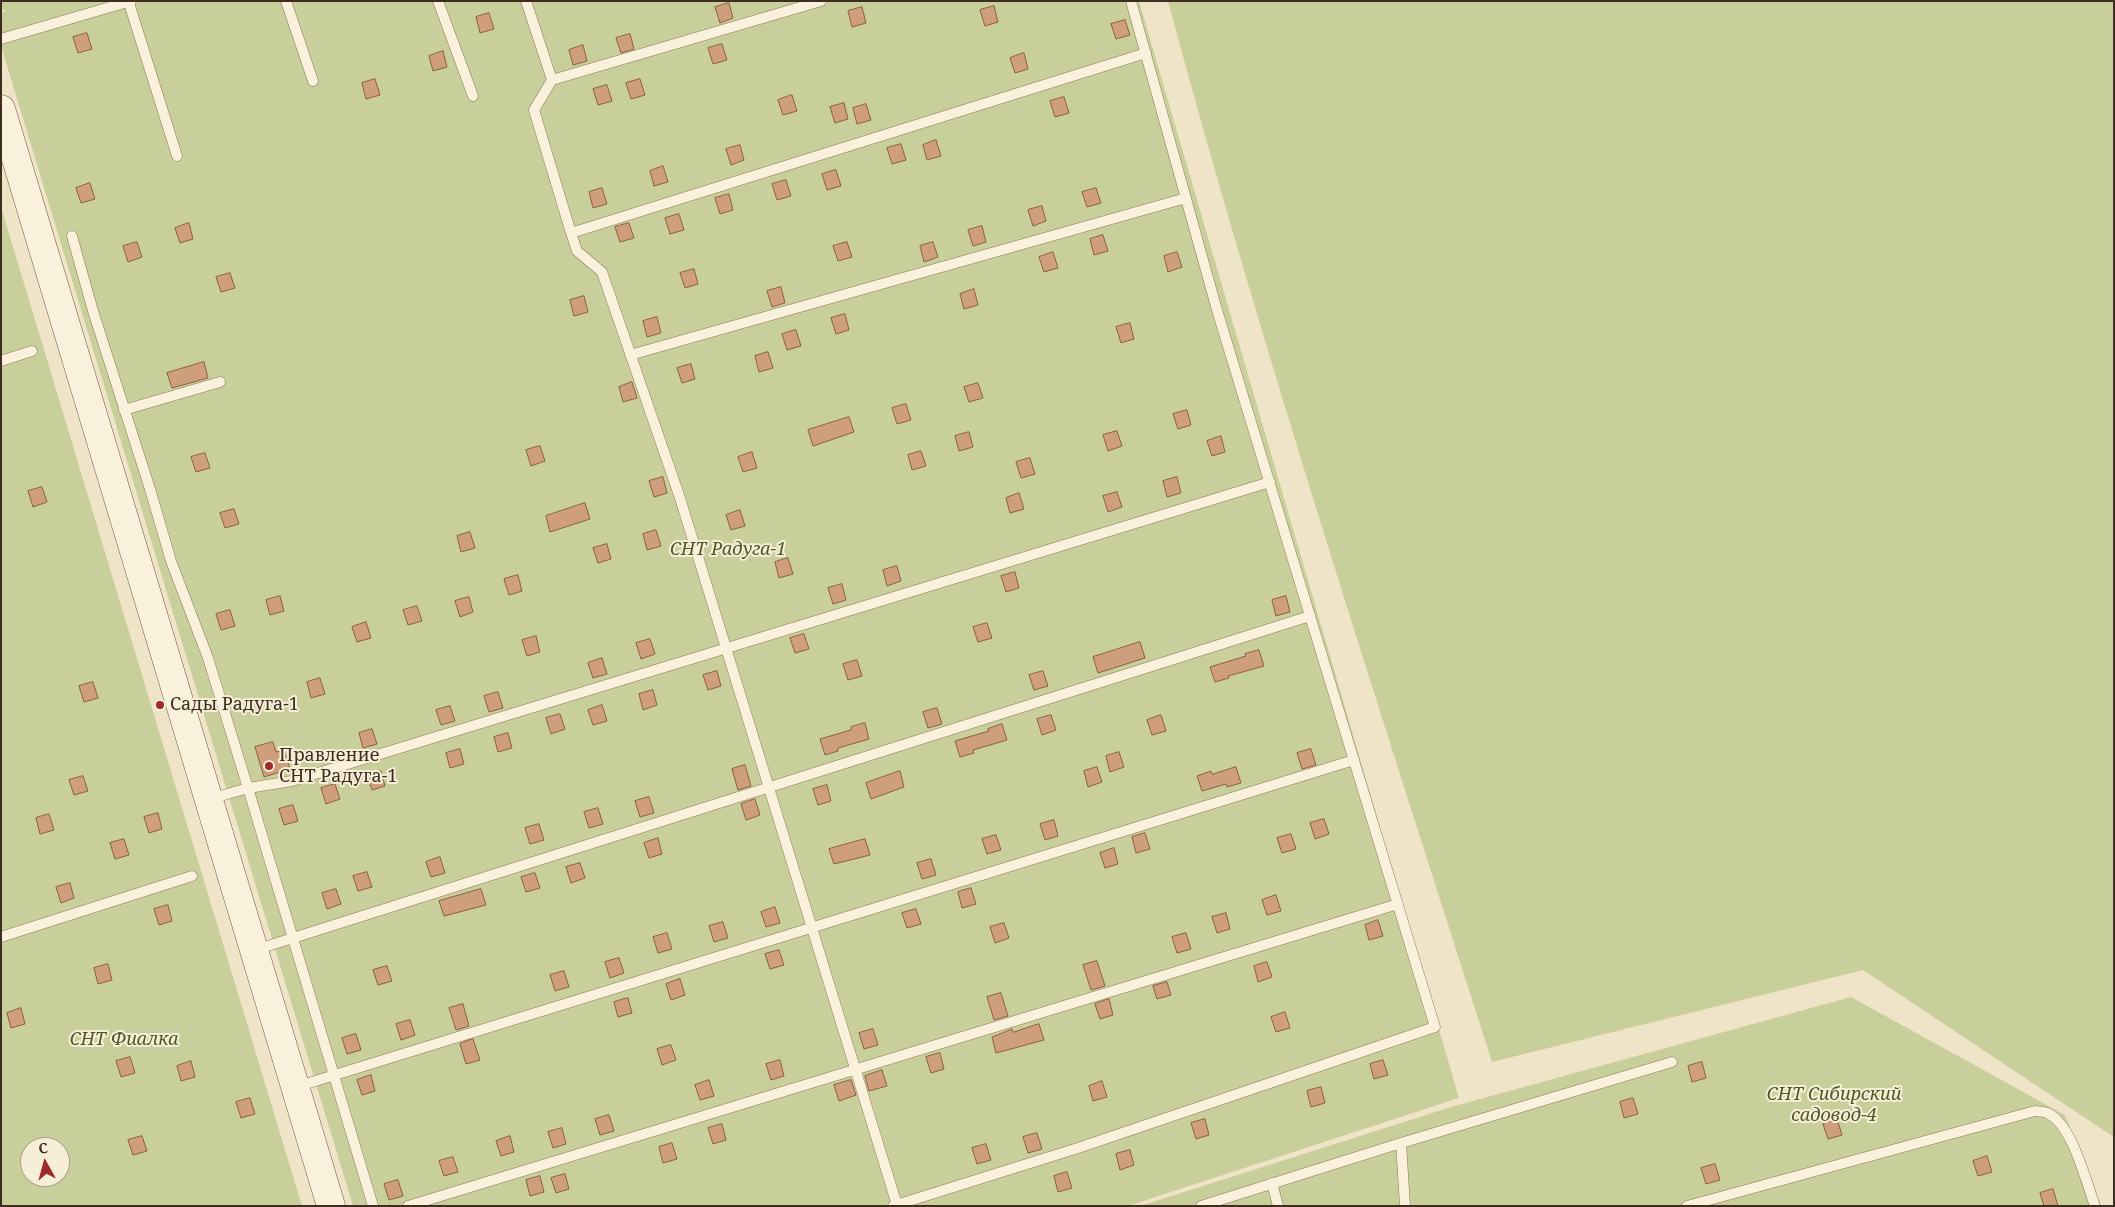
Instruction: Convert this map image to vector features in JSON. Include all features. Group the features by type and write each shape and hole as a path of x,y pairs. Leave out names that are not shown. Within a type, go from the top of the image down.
{"street":[{"path":"1,109 331,1206"}],"lane":[{"path":"286,1 313,81"},
{"path":"438,1 472,96"},
{"path":"526,1 552,80"},
{"path":"820,1 552,80 534,110 577,251 602,272 680,498 895,1205 1078,1148 1435,1027 1217,310 1131,1"},
{"path":"1,39 130,2 178,156"},
{"path":"571,233 1146,53"},
{"path":"630,355 1186,198"},
{"path":"72,236 93,311 150,489 171,562 208,658 373,1206"},
{"path":"1,361 32,351"},
{"path":"124,410 220,382"},
{"path":"209,800 248,788 292,781 1270,482"},
{"path":"254,951 1310,616"},
{"path":"295,1087 1354,760"},
{"path":"1,937 192,876"},
{"path":"408,1206 1398,904"},
{"path":"1201,1206 1672,1062"},
{"path":"1687,1206 2035,1111 2047,1113 2057,1120 2069,1135 2095,1206"},
{"path":"1402,1143 1405,1206"},
{"path":"1272,1183 1278,1206"}],"green space":[{"name":"СНТ Радуга-1","path":"1,1 1139,1 1459,1098 1128,1206 353,1206 1,46 1,13 5,11 1,8"},
{"path":"1168,1 2114,1 2114,1137 1863,970 1492,1062 1283,401 1243,268"},
{"name":"СНТ Фиалка","path":"1,207 302,1206 1,1206"},
{"name":"СНТ Сибирский садовод-4","path":"1851,997 2065,1115 2101,1206 1140,1206 1451,1107"}],"building":[{"path":"729,3 733,18 720,23 715,7"},
{"path":"994,6 998,22 985,26 980,10"},
{"path":"862,7 866,23 852,27 848,11"},
{"path":"489,13 494,29 480,33 476,17"},
{"path":"1125,20 1130,35 1116,39 1111,24"},
{"path":"87,33 92,49 78,53 73,37"},
{"path":"630,34 634,49 621,53 616,38"},
{"path":"722,44 727,60 713,64 708,48"},
{"path":"583,45 587,61 573,65 569,50"},
{"path":"443,51 447,67 433,71 429,56"},
{"path":"1024,53 1028,69 1015,73 1010,58"},
{"path":"375,79 380,95 366,99 362,83"},
{"path":"640,79 645,95 631,99 626,83"},
{"path":"607,85 612,101 598,105 593,89"},
{"path":"792,95 797,111 783,115 778,100"},
{"path":"1064,97 1069,113 1055,117 1050,101"},
{"path":"844,103 848,119 835,123 830,107"},
{"path":"866,104 871,120 857,124 853,108"},
{"path":"936,140 941,156 927,160 923,145"},
{"path":"901,144 906,160 892,164 887,148"},
{"path":"740,145 744,160 731,165 726,149"},
{"path":"663,166 668,182 654,186 650,171"},
{"path":"836,170 841,186 827,190 822,174"},
{"path":"786,180 791,196 777,200 772,184"},
{"path":"90,183 95,199 81,203 76,188"},
{"path":"602,188 607,204 593,208 589,192"},
{"path":"1096,188 1101,203 1087,207 1082,192"},
{"path":"729,194 733,210 720,214 715,198"},
{"path":"1042,206 1046,221 1033,226 1028,210"},
{"path":"679,214 684,230 670,234 665,218"},
{"path":"189,223 193,239 180,243 175,228"},
{"path":"629,223 634,238 620,242 615,227"},
{"path":"982,226 986,242 973,246 968,230"},
{"path":"1103,235 1108,251 1094,255 1090,239"},
{"path":"137,242 142,257 128,262 123,246"},
{"path":"847,242 852,257 838,261 833,246"},
{"path":"933,242 938,257 924,262 920,246"},
{"path":"1053,252 1058,268 1044,272 1039,257"},
{"path":"1177,252 1182,267 1168,272 1164,256"},
{"path":"694,269 698,284 685,288 680,273"},
{"path":"230,273 235,288 221,292 216,277"},
{"path":"781,287 785,303 772,307 767,291"},
{"path":"974,289 978,305 964,309 960,294"},
{"path":"584,296 588,312 574,316 570,300"},
{"path":"845,314 849,330 836,334 831,318"},
{"path":"657,317 661,333 647,337 643,321"},
{"path":"1130,323 1134,339 1121,343 1116,327"},
{"path":"796,330 801,346 787,350 782,334"},
{"path":"768,352 773,368 759,372 755,356"},
{"path":"204,362 208,378 172,388 167,373"},
{"path":"691,364 695,379 682,383 677,368"},
{"path":"632,382 637,398 623,402 619,387"},
{"path":"978,383 983,398 969,402 964,387"},
{"path":"906,404 911,420 897,424 892,408"},
{"path":"1187,410 1191,425 1178,429 1173,414"},
{"path":"849,417 854,432 813,446 808,430"},
{"path":"1117,431 1122,446 1108,451 1103,435"},
{"path":"969,432 973,447 959,451 955,436"},
{"path":"1221,436 1225,452 1212,456 1207,441"},
{"path":"540,446 545,461 531,466 526,450"},
{"path":"921,451 926,466 912,470 908,455"},
{"path":"752,452 757,468 743,472 738,457"},
{"path":"205,453 210,468 196,472 191,457"},
{"path":"1030,458 1035,474 1021,478 1016,462"},
{"path":"663,477 667,493 654,497 649,481"},
{"path":"1177,477 1181,493 1167,497 1163,481"},
{"path":"42,487 47,502 33,507 28,491"},
{"path":"1117,492 1122,507 1108,512 1103,496"},
{"path":"1019,493 1024,509 1010,513 1006,498"},
{"path":"585,503 590,519 550,532 546,516"},
{"path":"234,509 239,524 225,528 220,513"},
{"path":"740,510 745,526 731,530 726,515"},
{"path":"656,530 661,546 647,550 643,534"},
{"path":"470,532 475,548 461,552 457,536"},
{"path":"607,544 611,559 598,563 593,548"},
{"path":"788,558 793,574 779,578 775,562"},
{"path":"897,566 901,581 887,586 883,570"},
{"path":"1015,572 1019,588 1006,592 1001,576"},
{"path":"518,575 522,591 509,595 504,579"},
{"path":"842,584 846,600 833,604 828,588"},
{"path":"280,596 284,611 270,615 266,600"},
{"path":"1286,596 1290,612 1276,616 1272,600"},
{"path":"469,597 473,612 460,617 455,601"},
{"path":"417,606 422,621 408,625 403,610"},
{"path":"230,610 235,626 221,630 216,614"},
{"path":"366,622 371,638 357,642 352,627"},
{"path":"987,623 992,638 978,642 973,627"},
{"path":"804,634 809,649 795,653 790,638"},
{"path":"536,636 540,652 527,656 522,640"},
{"path":"650,639 655,654 641,659 636,643"},
{"path":"1140,642 1145,658 1098,673 1093,657"},
{"path":"1259,650 1264,666 1228,676 1229,678 1215,682 1210,667"},
{"path":"602,658 607,674 593,678 588,663"},
{"path":"857,660 862,676 848,680 843,664"},
{"path":"717,671 721,686 708,690 703,675"},
{"path":"1043,671 1048,686 1034,690 1029,675"},
{"path":"320,678 325,694 311,698 307,682"},
{"path":"93,682 98,698 84,702 79,686"},
{"path":"653,690 657,705 643,710 639,694"},
{"path":"498,692 503,708 489,712 484,696"},
{"path":"602,705 607,721 593,725 588,710"},
{"path":"450,706 455,721 441,725 436,710"},
{"path":"937,708 942,724 928,728 923,712"},
{"path":"560,714 565,729 551,734 546,718"},
{"path":"1051,715 1056,730 1042,735 1037,719"},
{"path":"1161,715 1166,731 1152,735 1147,720"},
{"path":"865,723 869,739 838,748 838,751 825,755 820,739 851,730 851,727"},
{"path":"1002,724 1007,740 973,750 974,753 960,757 955,741 989,731 988,729"},
{"path":"372,729 377,744 363,748 359,733"},
{"path":"508,733 512,748 498,752 494,737"},
{"path":"273,742 276,752 284,750 290,769 264,777 255,747"},
{"path":"460,749 464,764 450,768 446,753"},
{"path":"1311,749 1316,765 1302,769 1297,753"},
{"path":"1119,752 1124,767 1110,772 1106,756"},
{"path":"745,765 751,786 738,790 732,769"},
{"path":"1097,767 1102,782 1088,787 1084,771"},
{"path":"1236,767 1241,783 1227,787 1226,784 1202,791 1197,776 1211,771 1212,774"},
{"path":"381,771 385,786 372,790 367,775"},
{"path":"900,771 904,787 871,799 866,783"},
{"path":"83,776 88,791 74,795 69,780"},
{"path":"335,784 340,799 326,804 321,788"},
{"path":"827,785 831,801 818,805 813,789"},
{"path":"649,797 654,813 640,817 635,801"},
{"path":"755,799 760,815 746,820 741,804"},
{"path":"293,805 298,821 284,825 279,809"},
{"path":"598,808 603,824 589,828 584,812"},
{"path":"158,813 162,829 149,833 144,817"},
{"path":"49,814 54,830 40,834 36,818"},
{"path":"1324,819 1329,834 1315,839 1310,823"},
{"path":"1054,820 1058,836 1045,840 1040,824"},
{"path":"539,824 544,840 530,844 525,828"},
{"path":"1145,833 1150,849 1136,853 1132,837"},
{"path":"1291,834 1296,849 1282,853 1277,838"},
{"path":"996,835 1001,850 987,854 982,839"},
{"path":"658,838 662,854 649,858 644,843"},
{"path":"124,839 129,855 115,859 110,843"},
{"path":"865,839 870,855 834,864 829,849"},
{"path":"1114,848 1118,864 1105,868 1100,853"},
{"path":"440,857 445,873 431,877 426,862"},
{"path":"931,859 936,875 922,879 917,863"},
{"path":"580,863 585,878 571,883 566,867"},
{"path":"367,872 372,887 358,891 353,876"},
{"path":"535,873 540,888 526,892 521,877"},
{"path":"70,883 74,898 61,903 56,887"},
{"path":"971,888 976,904 962,908 958,892"},
{"path":"336,889 341,904 327,909 322,893"},
{"path":"481,889 486,905 444,916 439,901"},
{"path":"1276,895 1281,911 1267,915 1262,900"},
{"path":"168,905 172,921 159,925 154,909"},
{"path":"775,907 780,923 766,927 761,912"},
{"path":"916,909 921,924 907,928 902,913"},
{"path":"1226,913 1230,929 1217,933 1212,917"},
{"path":"1378,920 1383,936 1369,940 1365,925"},
{"path":"723,922 728,938 714,942 709,926"},
{"path":"1004,923 1009,938 995,943 990,927"},
{"path":"667,933 672,949 658,953 653,937"},
{"path":"1186,933 1191,949 1177,953 1172,937"},
{"path":"779,950 784,965 770,969 765,954"},
{"path":"619,958 624,973 610,978 605,962"},
{"path":"1097,961 1105,986 1091,990 1083,965"},
{"path":"1267,962 1272,977 1258,982 1254,966"},
{"path":"108,964 112,980 98,984 94,968"},
{"path":"387,966 392,981 378,985 373,970"},
{"path":"564,971 569,987 555,991 550,975"},
{"path":"680,979 685,995 671,1000 666,984"},
{"path":"1167,982 1171,995 1157,999 1153,986"},
{"path":"1001,993 1008,1016 994,1020 987,997"},
{"path":"628,998 632,1013 618,1017 614,1002"},
{"path":"1109,999 1113,1015 1100,1019 1095,1004"},
{"path":"463,1004 469,1026 456,1030 449,1008"},
{"path":"21,1008 25,1024 11,1028 7,1013"},
{"path":"1285,1012 1290,1028 1276,1032 1271,1017"},
{"path":"410,1020 415,1035 401,1040 396,1024"},
{"path":"1039,1024 1044,1040 996,1053 992,1037 1012,1029 1013,1032"},
{"path":"873,1029 878,1045 864,1049 859,1033"},
{"path":"356,1034 361,1050 347,1054 342,1038"},
{"path":"473,1039 480,1060 466,1064 460,1044"},
{"path":"671,1045 676,1060 662,1065 657,1049"},
{"path":"940,1053 944,1069 931,1073 926,1057"},
{"path":"130,1057 135,1073 121,1077 116,1061"},
{"path":"780,1060 784,1076 771,1080 766,1064"},
{"path":"1383,1060 1388,1075 1374,1079 1370,1064"},
{"path":"191,1061 195,1077 181,1081 177,1066"},
{"path":"1702,1062 1706,1078 1692,1082 1688,1066"},
{"path":"882,1070 887,1086 869,1091 865,1076"},
{"path":"371,1075 375,1091 362,1095 357,1080"},
{"path":"709,1080 714,1096 700,1100 695,1085"},
{"path":"851,1080 856,1095 839,1101 834,1085"},
{"path":"1102,1081 1107,1097 1093,1101 1089,1086"},
{"path":"1321,1087 1325,1103 1311,1107 1307,1091"},
{"path":"250,1098 255,1114 241,1118 236,1102"},
{"path":"1633,1098 1638,1114 1624,1118 1620,1102"},
{"path":"609,1115 614,1131 600,1135 595,1119"},
{"path":"1205,1119 1209,1135 1196,1139 1191,1123"},
{"path":"1837,1119 1842,1135 1828,1139 1823,1124"},
{"path":"722,1124 726,1140 713,1144 708,1128"},
{"path":"562,1128 566,1144 553,1148 548,1132"},
{"path":"1037,1133 1042,1149 1028,1153 1023,1137"},
{"path":"142,1136 147,1151 133,1155 128,1140"},
{"path":"510,1136 514,1152 501,1156 496,1141"},
{"path":"672,1143 677,1159 663,1163 659,1147"},
{"path":"986,1144 991,1160 977,1164 972,1148"},
{"path":"1130,1150 1134,1165 1120,1170 1116,1154"},
{"path":"1987,1156 1992,1172 1978,1176 1973,1161"},
{"path":"453,1157 458,1172 444,1176 439,1161"},
{"path":"1715,1164 1720,1180 1706,1184 1701,1168"},
{"path":"1067,1172 1072,1188 1058,1192 1054,1176"},
{"path":"565,1174 569,1189 556,1193 551,1178"},
{"path":"540,1176 544,1192 530,1196 526,1180"},
{"path":"398,1180 403,1196 389,1200 384,1184"},
{"path":"2053,1189 2058,1206 2044,1206 2040,1193"}],"place":[{"name":"Сады Радуга-1","path":"160,705"},
{"name":"Правление СНТ Радуга-1","path":"269,766"}]}
